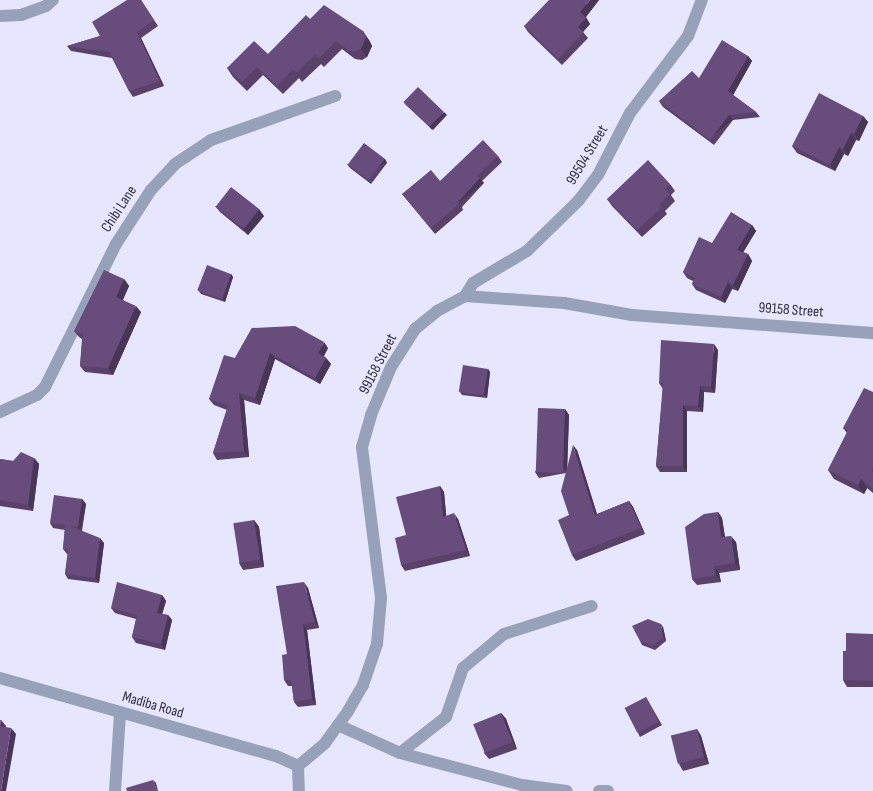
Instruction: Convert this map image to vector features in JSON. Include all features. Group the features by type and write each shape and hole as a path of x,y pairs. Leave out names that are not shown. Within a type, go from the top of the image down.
{"street":[{"path":"0,16 21,15 53,0"},
{"name":"99504 Street","path":"465,296 473,283 527,251 579,200 598,175 630,113 688,36 702,0"},
{"name":"Chibi Lane","path":"0,412 37,395 45,387 116,244 151,190 175,164 211,140 335,96"},
{"name":"99158 Street","path":"298,766 325,743 338,724 363,685 377,644 380,622 380,598 362,448 371,415 391,367 415,329 465,296 564,303 661,318 873,332"},
{"path":"400,753 446,717 463,668 504,634 592,606"},
{"name":"Madiba Road","path":"0,678 276,756 298,766"},
{"path":"115,791 120,713"},
{"path":"338,724 400,753 522,786 567,791"},
{"path":"298,766 299,791"},
{"path":"599,791 608,790"}],"building":[{"path":"127,0 141,0 154,20 137,32 160,81 129,91 110,52 67,46 100,36 92,22"},
{"path":"549,0 590,0 580,12 586,18 578,27 584,32 558,59 524,26"},
{"path":"324,5 363,31 366,37 361,49 349,51 336,41 318,59 315,55 296,73 293,69 277,86 257,67 242,82 227,68 254,41 268,54 306,15 310,19"},
{"path":"722,40 748,56 728,91 756,112 729,115 710,140 659,101 692,71 699,78"},
{"path":"418,87 444,112 429,127 403,102"},
{"path":"819,93 863,116 854,134 851,133 843,149 839,147 830,165 792,146"},
{"path":"483,140 498,156 477,176 480,178 458,202 459,204 431,228 402,194 431,170 440,181"},
{"path":"364,143 385,159 369,180 348,165"},
{"path":"648,160 670,184 665,189 670,194 659,205 662,207 637,230 607,199"},
{"path":"231,187 259,209 244,229 216,207"},
{"path":"731,212 752,225 737,250 748,254 733,285 728,282 721,297 692,284 695,278 683,272 699,237 712,243"},
{"path":"207,265 231,274 222,300 197,290"},
{"path":"104,270 124,279 116,297 136,306 108,368 80,366 83,334 74,331"},
{"path":"295,326 324,342 318,353 326,358 315,378 270,353 255,398 239,393 244,451 213,453 228,405 209,399 224,355 235,358 252,328"},
{"path":"661,340 714,344 711,387 700,386 698,406 683,405 683,466 656,466 663,383 659,383"},
{"path":"463,365 488,369 483,396 459,392"},
{"path":"864,388 873,392 873,489 861,479 858,485 828,470 848,430 843,428"},
{"path":"538,408 565,409 563,473 536,472"},
{"path":"573,445 595,515 629,501 641,528 572,555 558,520 569,515 561,491"},
{"path":"21,452 34,458 28,505 0,500 0,459 13,461"},
{"path":"440,486 443,517 454,513 466,550 401,565 395,538 406,535 396,497"},
{"path":"54,495 82,499 78,527 70,526 100,538 95,578 65,574 68,549 63,549 65,525 50,523"},
{"path":"718,512 721,537 731,536 735,563 714,566 716,575 692,579 685,527 704,514"},
{"path":"254,520 260,560 240,563 233,523"},
{"path":"117,582 162,595 157,613 168,615 161,644 132,637 137,615 111,608"},
{"path":"304,582 315,622 303,624 312,699 294,702 291,680 284,680 282,655 287,654 276,586"},
{"path":"648,619 661,624 663,637 653,646 640,641 632,626"},
{"path":"846,633 873,634 873,681 843,680 843,651 846,651"},
{"path":"646,697 659,722 637,733 625,708"},
{"path":"501,713 513,742 485,753 473,724"},
{"path":"0,726 11,728 1,791 0,791"},
{"path":"697,729 704,757 678,764 671,736"},
{"path":"153,780 157,791 127,791 126,788"}]}
